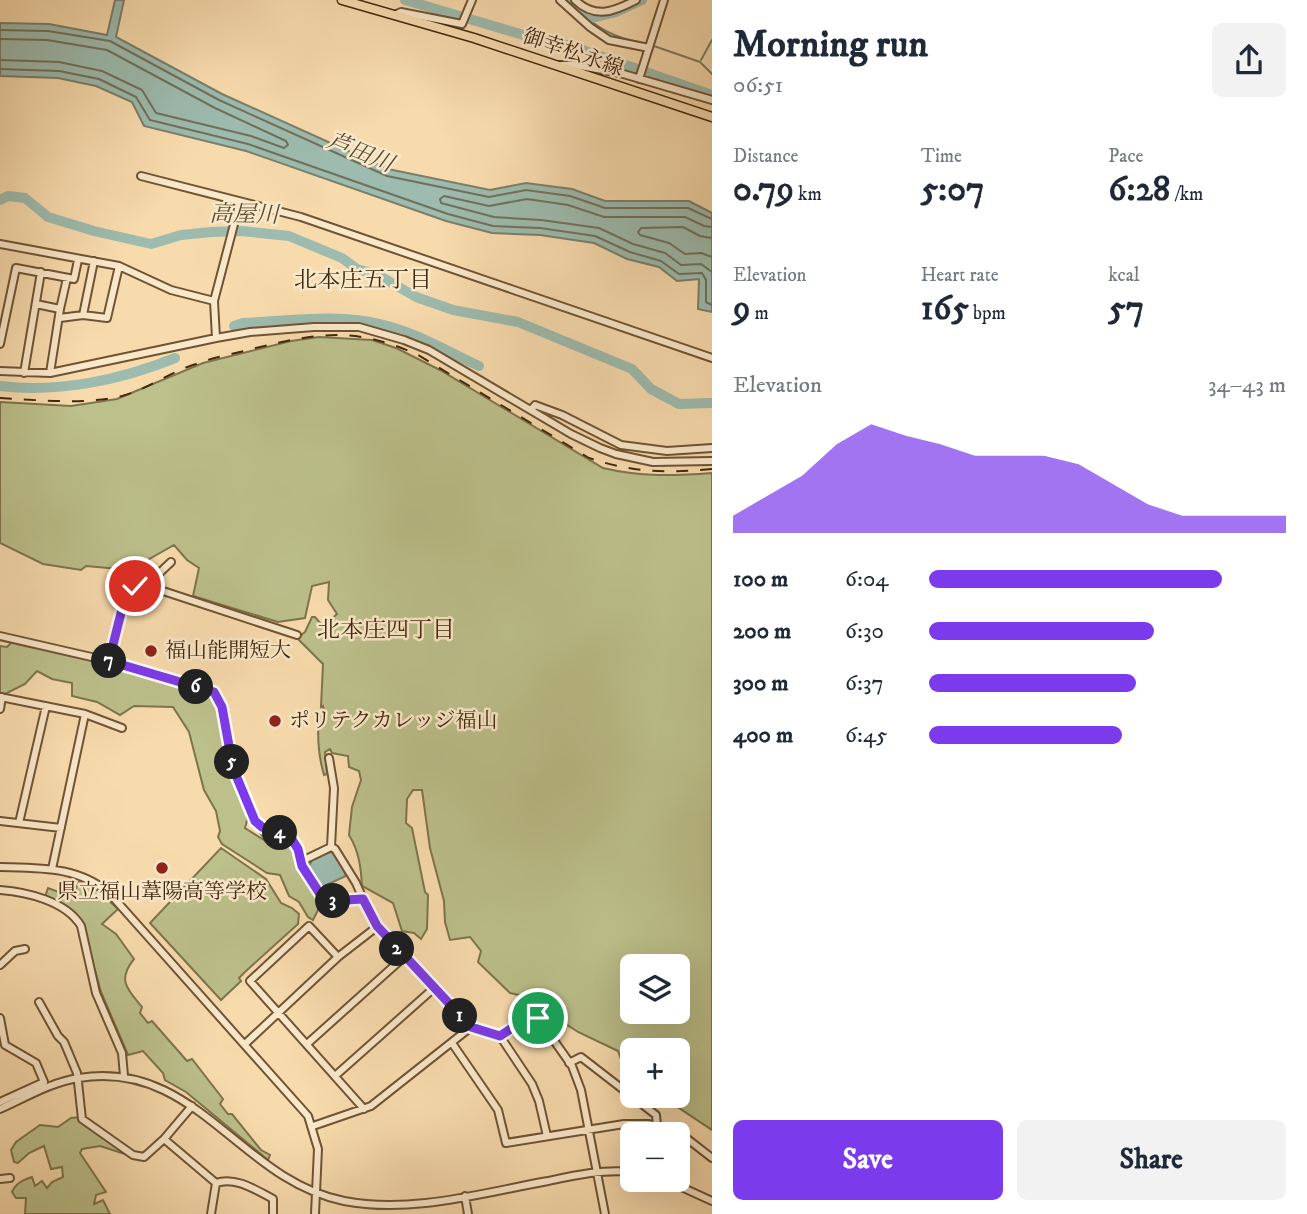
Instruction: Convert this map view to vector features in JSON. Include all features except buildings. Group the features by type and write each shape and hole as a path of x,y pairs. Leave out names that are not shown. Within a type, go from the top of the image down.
{"main road":[{"name":"御幸松永線","path":"342,0 474,38 712,117"}],"street":[{"path":"394,15 401,12 462,24 472,0"},
{"path":"560,0 609,40 650,46"},
{"path":"575,0 584,9 600,13 636,0"},
{"path":"641,74 663,1"},
{"path":"555,66 574,65 641,74 712,100"},
{"path":"141,176 314,221 712,358"},
{"path":"216,338 214,298 238,209 247,205"},
{"path":"0,244 119,266 170,290 214,298"},
{"path":"0,344 16,268 74,279 78,260"},
{"path":"83,315 93,261"},
{"path":"60,317 83,315 107,318 119,266"},
{"path":"24,373 41,272"},
{"path":"50,373 67,278"},
{"path":"36,304 60,309"},
{"path":"0,371 50,373 250,332 359,327 429,350 571,434 616,454 653,462 712,461"},
{"path":"531,410 535,405 562,415 621,445 667,451 712,447"},
{"path":"152,589 154,578 172,562"},
{"path":"109,661 128,585 152,589 297,635"},
{"path":"0,636 109,661 214,692 222,707 233,768 255,821 262,827 291,838 302,860 302,866 322,897 328,901 363,899"},
{"path":"0,709 1,697 85,714 122,728"},
{"path":"19,823 46,706"},
{"path":"52,869 85,714"},
{"path":"328,758 334,788 331,847"},
{"path":"0,821 61,828"},
{"path":"302,860 331,847"},
{"path":"331,847 335,849 356,883 377,926 404,957 471,1027 500,1036 532,1084 547,1136"},
{"path":"0,867 52,869 72,873 101,886 245,1044 298,1103 313,1126 318,1149 315,1214"},
{"path":"0,890 18,892 63,908 76,919 96,993 122,1053 124,1076"},
{"path":"338,957 309,926 250,981 364,1109"},
{"path":"245,1044 338,957 377,926"},
{"path":"0,965 15,951 25,949"},
{"path":"307,1044 404,957"},
{"path":"335,1076 433,989"},
{"path":"39,1002 64,1042 78,1078 82,1119 133,1155 144,1157 164,1139 191,1106"},
{"path":"500,1036 533,1014 569,1063 582,1090 605,1214"},
{"path":"0,1018 5,1045 36,1063 44,1082 0,1102"},
{"path":"313,1126 371,1106 471,1027"},
{"path":"452,1043 498,1110 506,1143 620,1125"},
{"path":"569,1063 582,1057 656,1115 657,1122"},
{"path":"0,1109 57,1084 78,1078 124,1076 143,1080 176,1095 274,1171 316,1193 362,1203 409,1206 597,1171 620,1172"},
{"path":"164,1139 216,1183"},
{"path":"690,1141 712,1158"},
{"path":"0,1179 10,1178"},
{"path":"216,1183 224,1180 239,1183 264,1194 273,1199 273,1214"},
{"path":"211,1214 216,1183"},
{"path":"690,1191 712,1201"},
{"path":"465,1196 468,1214"}],"green space":[{"path":"319,337 372,340 396,348 440,370 603,468 658,475 712,473 712,1130 679,1108 690,1108 690,1038 620,1038 620,1056 618,1051 578,1032 523,996 510,993 478,962 481,951 470,937 450,940 445,922 444,901 430,848 422,790 413,790 407,799 406,823 412,828 425,892 428,895 427,929 421,939 414,933 402,931 393,903 362,886 359,860 349,835 352,807 361,780 359,771 349,767 348,756 332,753 330,749 325,752 327,774 324,775 318,738 319,714 324,711 323,706 321,707 323,664 297,638 305,632 312,617 321,624 327,623 337,614 328,600 329,582 312,586 305,618 278,622 193,596 199,568 187,560 174,545 130,570 86,566 81,570 43,564 0,543 0,402 71,406 117,399 203,363 291,341"},
{"path":"12,642 108,662 213,694 221,708 231,769 248,817 245,828 267,842 260,833 282,837 288,841 294,850 297,863 321,904 313,920 308,917 299,902 289,896 280,875 267,873 222,844 218,837 220,831 216,811 204,790 189,732 173,707 134,706 120,715 97,702 72,696 72,683 52,679 37,671 25,684 5,694 0,693 0,646 7,647"},
{"path":"221,848 266,879 281,903 299,914 298,924 246,971 239,978 241,981 221,1000 150,923"},
{"path":"79,882 97,890 118,909 102,924 116,934 134,959 125,979 128,989 142,1007 140,1013 148,1023 152,1021 187,1061 192,1059 223,1099 220,1104 228,1114 232,1114 261,1150 270,1155 268,1160 186,1092 165,1080 163,1073 143,1051 128,1055 101,992 81,920 70,908 45,897 48,888 72,897"},
{"path":"80,1117 129,1153 128,1155 100,1146 82,1149 80,1153 106,1192 96,1195 94,1204 103,1200 110,1214 25,1214 26,1198 16,1198 12,1192 16,1186 32,1177 35,1186 42,1181 47,1188 52,1182 63,1177 62,1167 51,1169 44,1146 29,1153 18,1163 14,1162 11,1150 16,1142 40,1125 58,1127 71,1118"}],"water":[{"name":"芦田川","path":"115,0 124,0 116,37 222,94 388,169 490,190 526,183 572,189 605,201 689,201 712,213 712,312 698,309 699,279 677,281 659,267 627,259 594,243 540,235 492,233 446,221 246,151 144,126 132,102 96,86 58,78 0,76 0,23 49,24 107,35"},
{"path":"330,852 337,854 346,876 322,887 308,868 312,860"}],"waterway":[{"path":"405,0 537,39 571,46 712,95"},
{"path":"568,0 588,19 616,12 642,0"},
{"path":"588,19 615,35 646,44"},
{"path":"701,60 712,40"},
{"path":"651,45 700,62 712,74"},
{"name":"高屋川","path":"0,200 8,196 25,198 48,217 151,244 181,235 211,232 241,231 289,236 342,258 357,269 378,275 416,297 453,310 518,322 632,369 651,389 679,404 712,403"},
{"path":"234,326 243,323 314,319 367,321 408,333 479,366"},
{"path":"0,386 45,388 89,383 133,373 175,358"}],"railway":[{"path":"0,398 61,401 107,399 132,393 186,367 217,357 296,339 355,336 418,355 589,458 621,467 650,471 712,469"}],"place":[{"name":"福山能開短大","path":"151,651"},
{"name":"ポリテクカレッジ福山","path":"275,721"},
{"name":"県立福山葦陽高等学校","path":"162,868"}],"district":[{"name":"北本庄五丁目","path":"363,280"},
{"name":"北本庄四丁目","path":"386,630"}],"route":[{"path":"135,586 128,585 109,661 214,692 222,707 233,768 255,821 262,827 291,838 298,849 302,866 322,897 328,901 363,899 377,926 471,1027 500,1036 533,1014 538,1018"}]}
